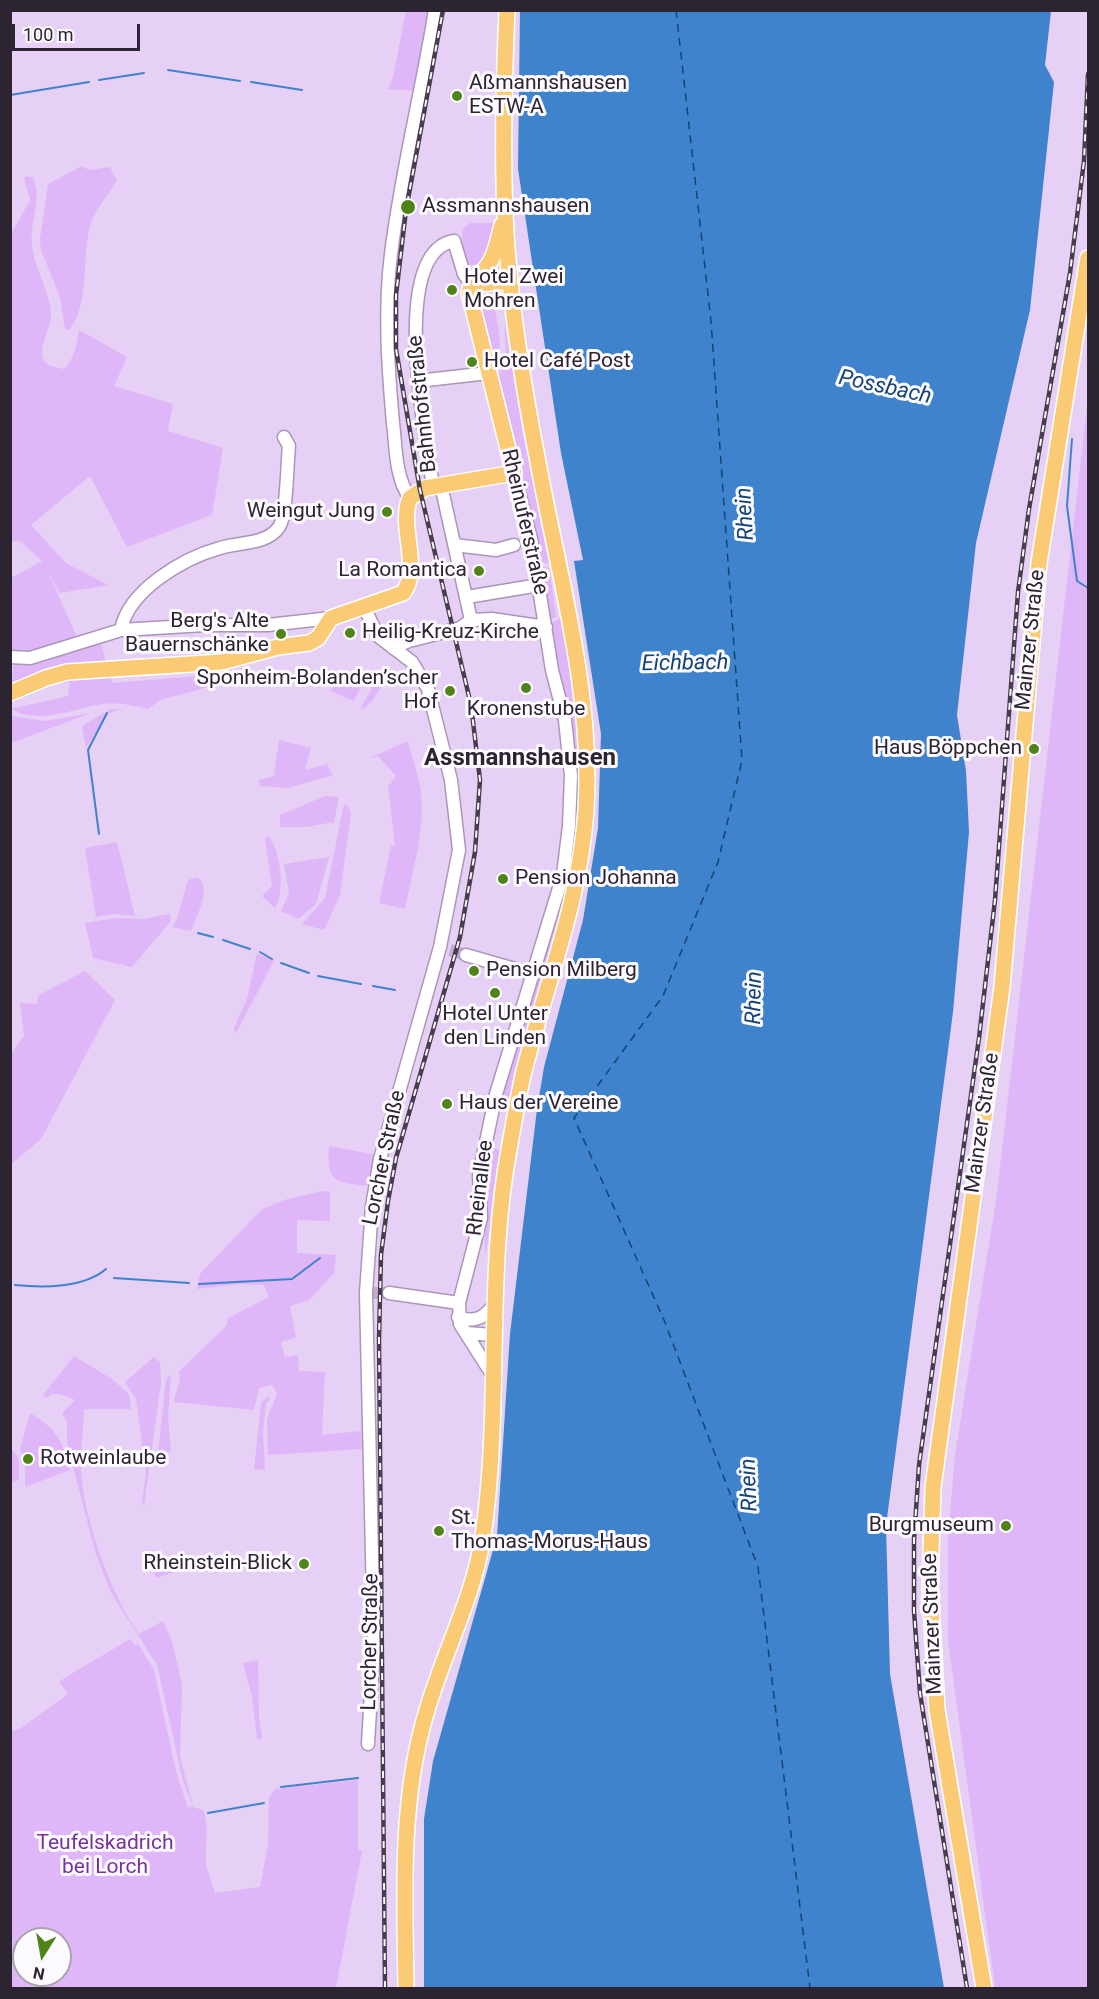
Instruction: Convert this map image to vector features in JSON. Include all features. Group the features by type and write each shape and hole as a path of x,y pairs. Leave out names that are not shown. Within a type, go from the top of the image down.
{"main road":[{"path":"406,1989 405,1872 409,1790 427,1708 468,1598 481,1548 490,1482 494,1304 504,1173 523,1076 574,897 583,842 587,783 586,725 581,679 537,461 510,281 505,216 502,94 507,10"},
{"path":"472,285 494,252 505,216"},
{"name":"Mainzer Straße","path":"984,1989 937,1710 930,1597 933,1498 943,1404 1002,987 1039,563 1089,258"},
{"path":"484,270 502,272 510,281"},
{"path":"472,285 510,281"},
{"name":"Rheinuferstraße","path":"472,285 469,298 514,472"},
{"path":"10,693 46,678 68,672 222,662 278,647 309,643 318,638 331,618 397,597 408,585 406,510 410,498 420,490 514,472"}],"street":[{"path":"410,498 401,478 394,428 388,345 388,285 393,239 435,10"},
{"name":"Bahnhofstraße","path":"471,620 455,545 428,453 414,330 418,294 430,261 444,244 454,241 461,266 472,285"},
{"path":"418,381 488,373"},
{"path":"121,630 131,609 152,584 174,567 219,548 266,538 276,532 284,518 289,446 284,437"},
{"name":"Rheinuferstraße","path":"514,472 524,542 539,585 552,670 564,714 570,753 570,816 563,874 532,974"},
{"path":"455,545 496,550 524,542"},
{"path":"467,597 539,585"},
{"name":"Lorcher Straße","path":"364,607 378,636 412,662 428,689 451,780 459,850 445,949 380,1159 372,1207 370,1293 374,1642 368,1744"},
{"path":"10,657 30,658 121,630 205,625 274,625 331,618"},
{"path":"393,648 398,644 460,628 471,620 492,619 546,627"},
{"path":"466,955 532,974"},
{"name":"Rheinallee","path":"458,1317 459,1303 481,1218 479,1175 496,1094 532,974"},
{"path":"389,1293 459,1303"},
{"path":"458,1317 468,1320 481,1318 494,1304"},
{"path":"458,1317 493,1376"},
{"path":"466,1333 493,1335"}],"green space":[{"path":"406,11 431,11 417,91 388,89 393,77"},
{"path":"82,166 89,170 110,167 117,181 91,224 87,242 83,295 76,320 69,330 65,329 60,297 41,250 40,239 48,184"},
{"path":"28,176 33,178 37,196 32,246 51,313 42,348 44,361 63,369 73,356 79,330 127,357 114,386 173,404 168,431 223,448 212,515 127,547 90,476 31,525 66,563 108,585 60,593 48,572 77,637 32,652 11,652 11,578 42,561 21,542 10,540 10,236 30,200 24,178"},
{"path":"470,223 493,223 491,246 478,266 470,265 463,255 462,230"},
{"path":"490,291 498,296 503,306 495,308 500,347 499,355 491,367 475,303 479,296"},
{"path":"505,325 522,429 550,563 540,562 506,407 499,382 493,377 504,367 506,360"},
{"path":"1088,398 1088,1988 995,1988 948,1640 948,1537 955,1455 997,1194"},
{"path":"541,567 547,567 550,572 556,617 548,620"},
{"path":"562,618 575,691 579,735 579,786 576,786 548,624"},
{"path":"100,639 107,666 11,688 14,663 36,663"},
{"path":"248,672 250,676 160,700 148,709 108,703 45,716 33,716 11,709 68,696 70,682 43,687 11,702 10,697 42,683 109,673 112,683"},
{"path":"364,681 354,701 331,691 334,682 355,688"},
{"path":"375,682 383,683 373,700 363,709 361,708"},
{"path":"111,709 121,709 107,714 86,748 82,726"},
{"path":"91,713 11,743 11,716 46,721"},
{"path":"279,740 311,748 305,770 327,764 333,775 289,788 260,786 259,780 274,776"},
{"path":"408,741 419,781 422,813 421,829 405,909 379,903 391,846 395,845 388,787 396,776 378,756 368,759"},
{"path":"325,796 339,797 334,822 306,827 280,827 280,815"},
{"path":"344,804 351,813 340,895 324,930 302,924 325,898"},
{"path":"268,835 276,850 280,871 280,892 275,908 262,896 272,886 265,840"},
{"path":"117,842 135,916 113,914 96,917 85,848"},
{"path":"570,856 558,929 510,1106 501,1096"},
{"path":"329,857 316,904 298,919 281,911 289,893 284,864"},
{"path":"198,877 204,889 191,931 172,927 177,919 188,880"},
{"path":"170,914 171,921 132,967 93,958 85,923 115,918 142,919"},
{"path":"257,953 274,961 236,1033 234,1028 247,999"},
{"path":"85,971 115,1000 41,1139 11,1164 11,1054 24,1036 20,1003 36,1004 39,995"},
{"path":"329,1146 376,1155 369,1186 341,1182 336,1179 329,1168"},
{"path":"490,1147 502,1150 485,1257 484,1177"},
{"path":"322,1191 330,1192 330,1221 297,1220 297,1253 336,1255 334,1273 309,1300 290,1306 296,1337 281,1342 285,1357 298,1355 299,1371 325,1372 322,1435 361,1431 362,1449 268,1455 267,1419 277,1394 272,1385 259,1388 254,1410 174,1402 180,1380 179,1372 227,1325 228,1318 269,1297 264,1285 238,1284 197,1289 200,1274 261,1210 284,1200"},
{"path":"74,1356 112,1379 129,1394 131,1409 84,1409 81,1462 83,1489 100,1555 118,1599 129,1618 139,1634 163,1621 172,1641 182,1685 180,1757 193,1806 183,1781 157,1665 110,1591 95,1551 67,1443 67,1422 62,1413 75,1400 60,1394 51,1394 47,1398 43,1395"},
{"path":"154,1357 160,1362 161,1383 144,1506 142,1501 146,1474 136,1399 125,1382"},
{"path":"171,1375 168,1416 171,1451 158,1453 166,1380"},
{"path":"268,1396 270,1400 266,1403 263,1431 265,1470 254,1469 261,1404"},
{"path":"30,1413 53,1430 58,1437 70,1470 25,1487 25,1464 31,1464 33,1458 30,1454 23,1455 20,1449"},
{"path":"10,1447 19,1459 19,1479 11,1483"},
{"path":"190,1561 193,1566 156,1578 153,1569"},
{"name":"Teufelskadrich bei Lorch","path":"130,1639 135,1645 138,1644 154,1670 176,1771 188,1808 193,1806 203,1810 207,1829 206,1863 215,1893 260,1887 268,1844 269,1798 275,1789 358,1780 358,1849 362,1851 336,1988 11,1988 11,1728 13,1731 21,1728 68,1694 59,1682"},
{"path":"258,1660 259,1716 262,1737 260,1740 257,1738 252,1696 243,1663"}],"water":[{"path":"520,11 1051,11 1045,65 1054,82 1030,310 976,543 957,715 966,771 969,832 953,1012 886,1526 890,1674 944,1988 424,1988 424,1819 433,1761 497,1536 510,1334 537,1109 544,1067 583,920 598,828 601,734 574,561 583,560 561,453 518,169"}],"waterway":[{"path":"168,70 240,81"},
{"path":"99,80 144,73"},
{"path":"10,95 89,82"},
{"path":"251,82 302,90"},
{"name":"Possbach","path":"1072,439 1067,506 1077,581 1088,588"},
{"path":"99,834 88,750 107,713"},
{"path":"198,933 213,937"},
{"path":"223,940 250,949"},
{"path":"260,952 272,959"},
{"path":"281,963 309,973"},
{"path":"318,976 361,984"},
{"path":"373,986 395,990"},
{"path":"199,1284 292,1279 320,1258"},
{"path":"15,1285 50,1286 75,1283 106,1269"},
{"path":"114,1278 189,1283"},
{"path":"281,1787 358,1778"},
{"path":"208,1813 264,1803"}],"ferry route":[{"path":"676,10 711,321 742,760 718,862 663,996 574,1118 664,1320 758,1567 810,1988"}],"tunnel":[{"path":"450,950 466,955"},
{"path":"373,1293 389,1293"}],"railway":[{"path":"385,1988 379,1339 381,1255 396,1158 460,937 475,852 480,780 471,705 420,490 396,349 396,295 406,210 443,10"},
{"path":"967,1988 920,1693 914,1611 914,1540 919,1465 979,1038 995,900 1018,592 1029,509 1070,273 1084,161 1088,74"}],"place":[{"name":"Aßmannshausen ESTW-A","path":"457,96"},
{"name":"Assmannshausen","path":"408,207"},
{"name":"Hotel Zwei Mohren","path":"452,290"},
{"name":"Hotel Café Post","path":"472,362"},
{"name":"Weingut Jung","path":"387,512"},
{"name":"La Romantica","path":"479,571"},
{"name":"Heilig-Kreuz-Kirche","path":"350,633"},
{"name":"Berg's Alte Bauernschänke","path":"281,634"},
{"name":"Kronenstube","path":"526,688"},
{"name":"Sponheim-Bolanden’scher Hof","path":"450,691"},
{"name":"Haus Böppchen","path":"1034,749"},
{"name":"Pension Johanna","path":"503,879"},
{"name":"Pension Milberg","path":"474,971"},
{"name":"Hotel Unter den Linden","path":"495,993"},
{"name":"Haus der Vereine","path":"447,1104"},
{"name":"Rotweinlaube","path":"28,1459"},
{"name":"Burgmuseum","path":"1006,1526"},
{"name":"St. Thomas-Morus-Haus","path":"439,1531"},
{"name":"Rheinstein-Blick","path":"304,1564"}],"district":[{"name":"Assmannshausen","path":"520,759"}],"water label":[{"name":"Rhein","path":"746,514"},
{"name":"Eichbach","path":"685,664"},
{"name":"Rhein","path":"755,998"},
{"name":"Rhein","path":"750,1485"}]}
